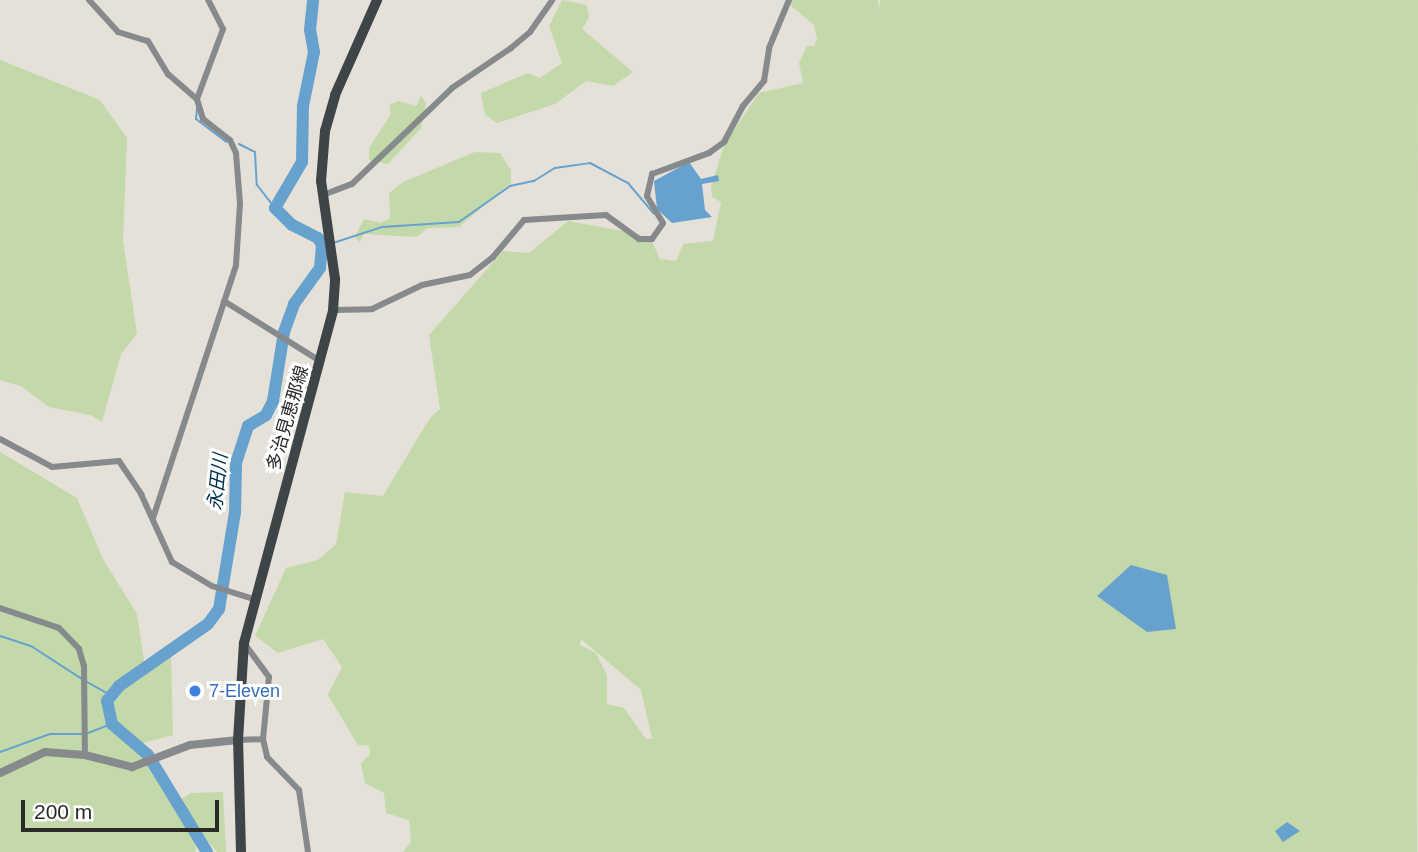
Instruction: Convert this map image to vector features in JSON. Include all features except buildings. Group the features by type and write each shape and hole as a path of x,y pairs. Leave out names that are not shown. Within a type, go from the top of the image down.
{"main road":[{"name":"多治見恵那線","path":"241,852 238,740 244,643 333,310 335,279 323,195 321,156 329,114 377,0"}],"street":[{"path":"89,0 118,32 148,41 168,74 197,99 203,119 230,140 238,167 236,265 153,518"},
{"path":"197,99 223,29 208,0"},
{"path":"323,195 352,184 452,88 512,48 539,22 552,0"},
{"path":"333,310 372,309 422,285 470,275 493,257 524,220 606,215 639,239 652,239 663,223 647,196 652,174 709,153 724,142 743,106 764,81 769,48 789,0"},
{"path":"224,302 320,362"},
{"path":"0,439 52,467 119,461 153,518 172,562 227,593 254,599"},
{"path":"0,608 69,636 79,649 84,676 85,755"},
{"path":"244,643 269,677 263,739 267,757 293,781 302,798 308,852"},
{"path":"0,773 36,753 85,755 132,767 190,745 263,739"}],"green space":[{"path":"562,0 587,5 589,18 582,29 633,72 613,86 586,81 555,104 497,123 485,115 481,93 528,73 540,78 562,63 549,26"},
{"path":"792,0 878,0 880,9 880,0 1418,0 1417,852 403,852 411,841 409,820 386,813 384,793 365,783 361,764 370,754 369,746 358,745 328,695 342,667 323,639 278,653 255,636 286,568 318,560 336,544 345,492 383,496 430,418 440,409 429,335 503,251 529,253 568,221 639,234 652,242 660,259 676,261 683,244 713,241 721,202 712,197 711,187 724,145 759,93 803,83 799,63 807,46 814,46 817,39 814,25 790,5","holes":["581,639 641,690 652,739 646,739 624,708 607,704 607,675 596,653 580,645"]},
{"path":"0,60 100,100 127,138 123,241 137,334 121,354 102,422 90,415 49,407 21,386 0,380"},
{"path":"421,96 426,103 421,128 388,164 369,160 369,148 391,114 389,105 399,101 416,106"},
{"path":"475,152 500,153 511,170 511,183 459,227 427,228 417,237 364,234 360,242 355,237 364,219 381,223 390,218 389,193 403,182"},
{"path":"0,452 77,498 103,559 137,614 145,667 171,651 173,735 143,743 177,802 191,793 223,792 226,852 217,852 185,815 194,832 196,852 0,852"}],"water":[{"path":"689,162 701,179 718,175 719,181 702,184 705,210 712,217 672,223 657,209 654,181"},
{"path":"1131,565 1167,575 1176,629 1147,632 1097,596"},
{"path":"1287,822 1300,831 1283,842 1275,831"}],"waterway":[{"name":"永田川","path":"207,852 148,755 112,724 107,701 119,686 208,624 219,609 235,512 236,463 248,426 266,415 273,401 284,332 294,304 320,268 322,245 318,238 292,225 275,208 302,162 303,106 314,52 310,30 313,0"},
{"path":"197,108 196,119 226,142"},
{"path":"239,144 255,152 257,185 275,208"},
{"path":"333,243 382,227 459,222 510,186 534,181 555,168 590,163 628,183 654,214"},
{"path":"0,636 31,646 82,679"},
{"path":"87,682 109,694"},
{"path":"88,733 112,724"},
{"path":"0,752 50,734 83,734"}],"place":[{"name":"7-Eleven","path":"195,691"}]}
